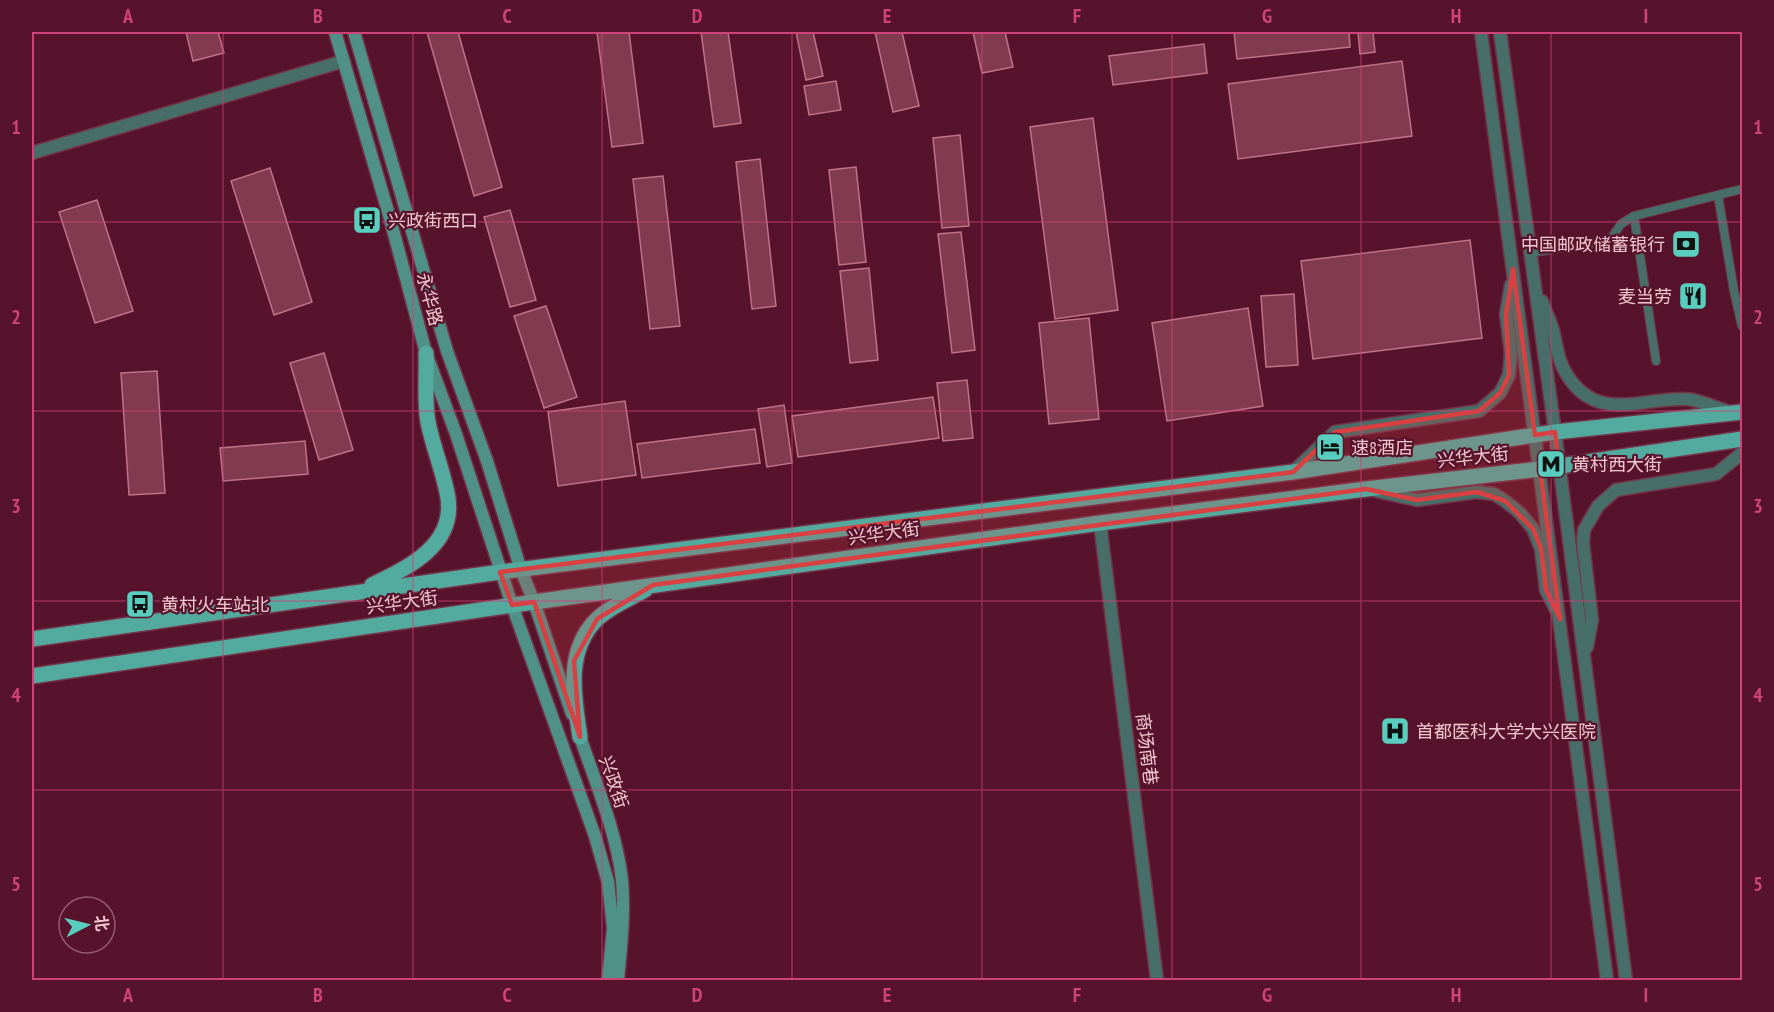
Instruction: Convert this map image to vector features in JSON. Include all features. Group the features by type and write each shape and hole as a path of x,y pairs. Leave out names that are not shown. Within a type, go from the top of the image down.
{"main road":[{"name":"永华路","path":"335,32 389,215 426,353 456,434 512,605"},
{"name":"永华路","path":"354,32 447,351 487,461 520,570 534,602"},
{"path":"337,594 372,585 408,567 430,551 440,538 447,520 448,500 428,420 426,353"},
{"name":"兴华大街","path":"32,639 501,572 1293,472 1555,432 1738,413"},
{"name":"兴华大街","path":"32,676 512,605 1100,523 1540,469 1743,439"},
{"path":"580,737 573,692 574,661 585,636 597,619 653,585"},
{"name":"兴政街","path":"534,602 612,833 622,878 623,929 618,981"},
{"name":"兴政街","path":"512,605 595,836 608,882 613,928 608,981"}],"street":[{"path":"1481,32 1607,981"},
{"path":"1500,32 1555,432 1626,981"},
{"path":"32,153 344,61"},
{"path":"1293,472 1335,432 1479,411 1500,393 1509,375 1511,353 1506,314 1513,269"},
{"path":"1534,281 1553,329 1556,351 1566,374 1587,398 1600,404 1617,405 1688,399 1738,413"},
{"path":"1584,660 1592,620 1583,543 1584,530 1598,506 1616,490 1716,474 1743,453"},
{"path":"1366,489 1417,500 1477,492 1494,494 1505,501 1520,513 1533,529 1541,549 1546,590 1560,618"},
{"name":"商场南巷","path":"1100,523 1157,981"}],"lane":[{"path":"1530,253 1610,240 1621,224 1635,216 1743,189"},
{"path":"1718,195 1734,291 1743,326"},
{"path":"1635,216 1656,361"}],"highlighted area":[{"path":"1513,269 1535,435 1555,432 1559,466 1540,469 1560,619 1546,590 1541,549 1533,529 1505,501 1477,492 1417,500 1366,489 653,585 597,619 574,661 580,737 534,602 512,605 500,572 1293,472 1335,432 1479,411 1500,393 1509,375 1506,314"}],"building":[{"path":"186,32 218,32 224,53 193,61"},
{"path":"427,32 458,32 502,187 474,196"},
{"path":"597,32 629,32 643,143 612,147"},
{"path":"701,32 728,32 741,123 714,127"},
{"path":"796,32 813,32 823,76 806,80"},
{"path":"875,32 902,32 919,106 893,112"},
{"path":"973,32 1005,32 1013,67 982,73"},
{"path":"1234,32 1349,32 1350,47 1237,59"},
{"path":"1358,32 1373,32 1375,52 1360,54"},
{"path":"1204,44 1207,73 1113,85 1109,56"},
{"path":"1402,61 1412,136 1238,159 1228,84"},
{"path":"836,81 841,110 809,115 804,86"},
{"path":"1093,118 1118,310 1055,319 1030,127"},
{"path":"960,135 969,226 942,228 933,138"},
{"path":"760,159 776,306 752,309 736,162"},
{"path":"856,167 866,262 839,265 829,170"},
{"path":"270,168 312,302 274,315 231,181"},
{"path":"663,176 680,326 650,329 633,179"},
{"path":"97,200 133,311 95,323 59,212"},
{"path":"510,210 536,300 510,307 484,217"},
{"path":"961,232 975,350 952,353 938,234"},
{"path":"1470,240 1482,338 1313,359 1301,261"},
{"path":"869,268 878,360 850,363 840,271"},
{"path":"1294,294 1298,365 1266,367 1261,296"},
{"path":"546,306 577,397 544,408 514,316"},
{"path":"1248,308 1263,406 1167,421 1152,323"},
{"path":"1089,318 1099,419 1049,424 1039,323"},
{"path":"324,353 353,450 319,460 290,363"},
{"path":"157,371 165,493 129,495 121,373"},
{"path":"967,380 973,438 943,441 937,383"},
{"path":"933,397 939,438 798,457 792,416"},
{"path":"625,401 636,475 558,486 548,412"},
{"path":"784,405 792,463 767,467 758,409"},
{"path":"755,429 760,463 642,478 637,444"},
{"path":"305,441 308,474 223,481 220,448"}],"place":[{"name":"兴政街西口","path":"367,220"},
{"name":"中国邮政储蓄银行","path":"1686,244"},
{"name":"麦当劳","path":"1693,296"},
{"name":"速8酒店","path":"1330,447"},
{"name":"黄村西大街","path":"1551,464"},
{"name":"黄村火车站北","path":"140,604"},
{"name":"首都医科大学大兴医院","path":"1395,731"}]}
